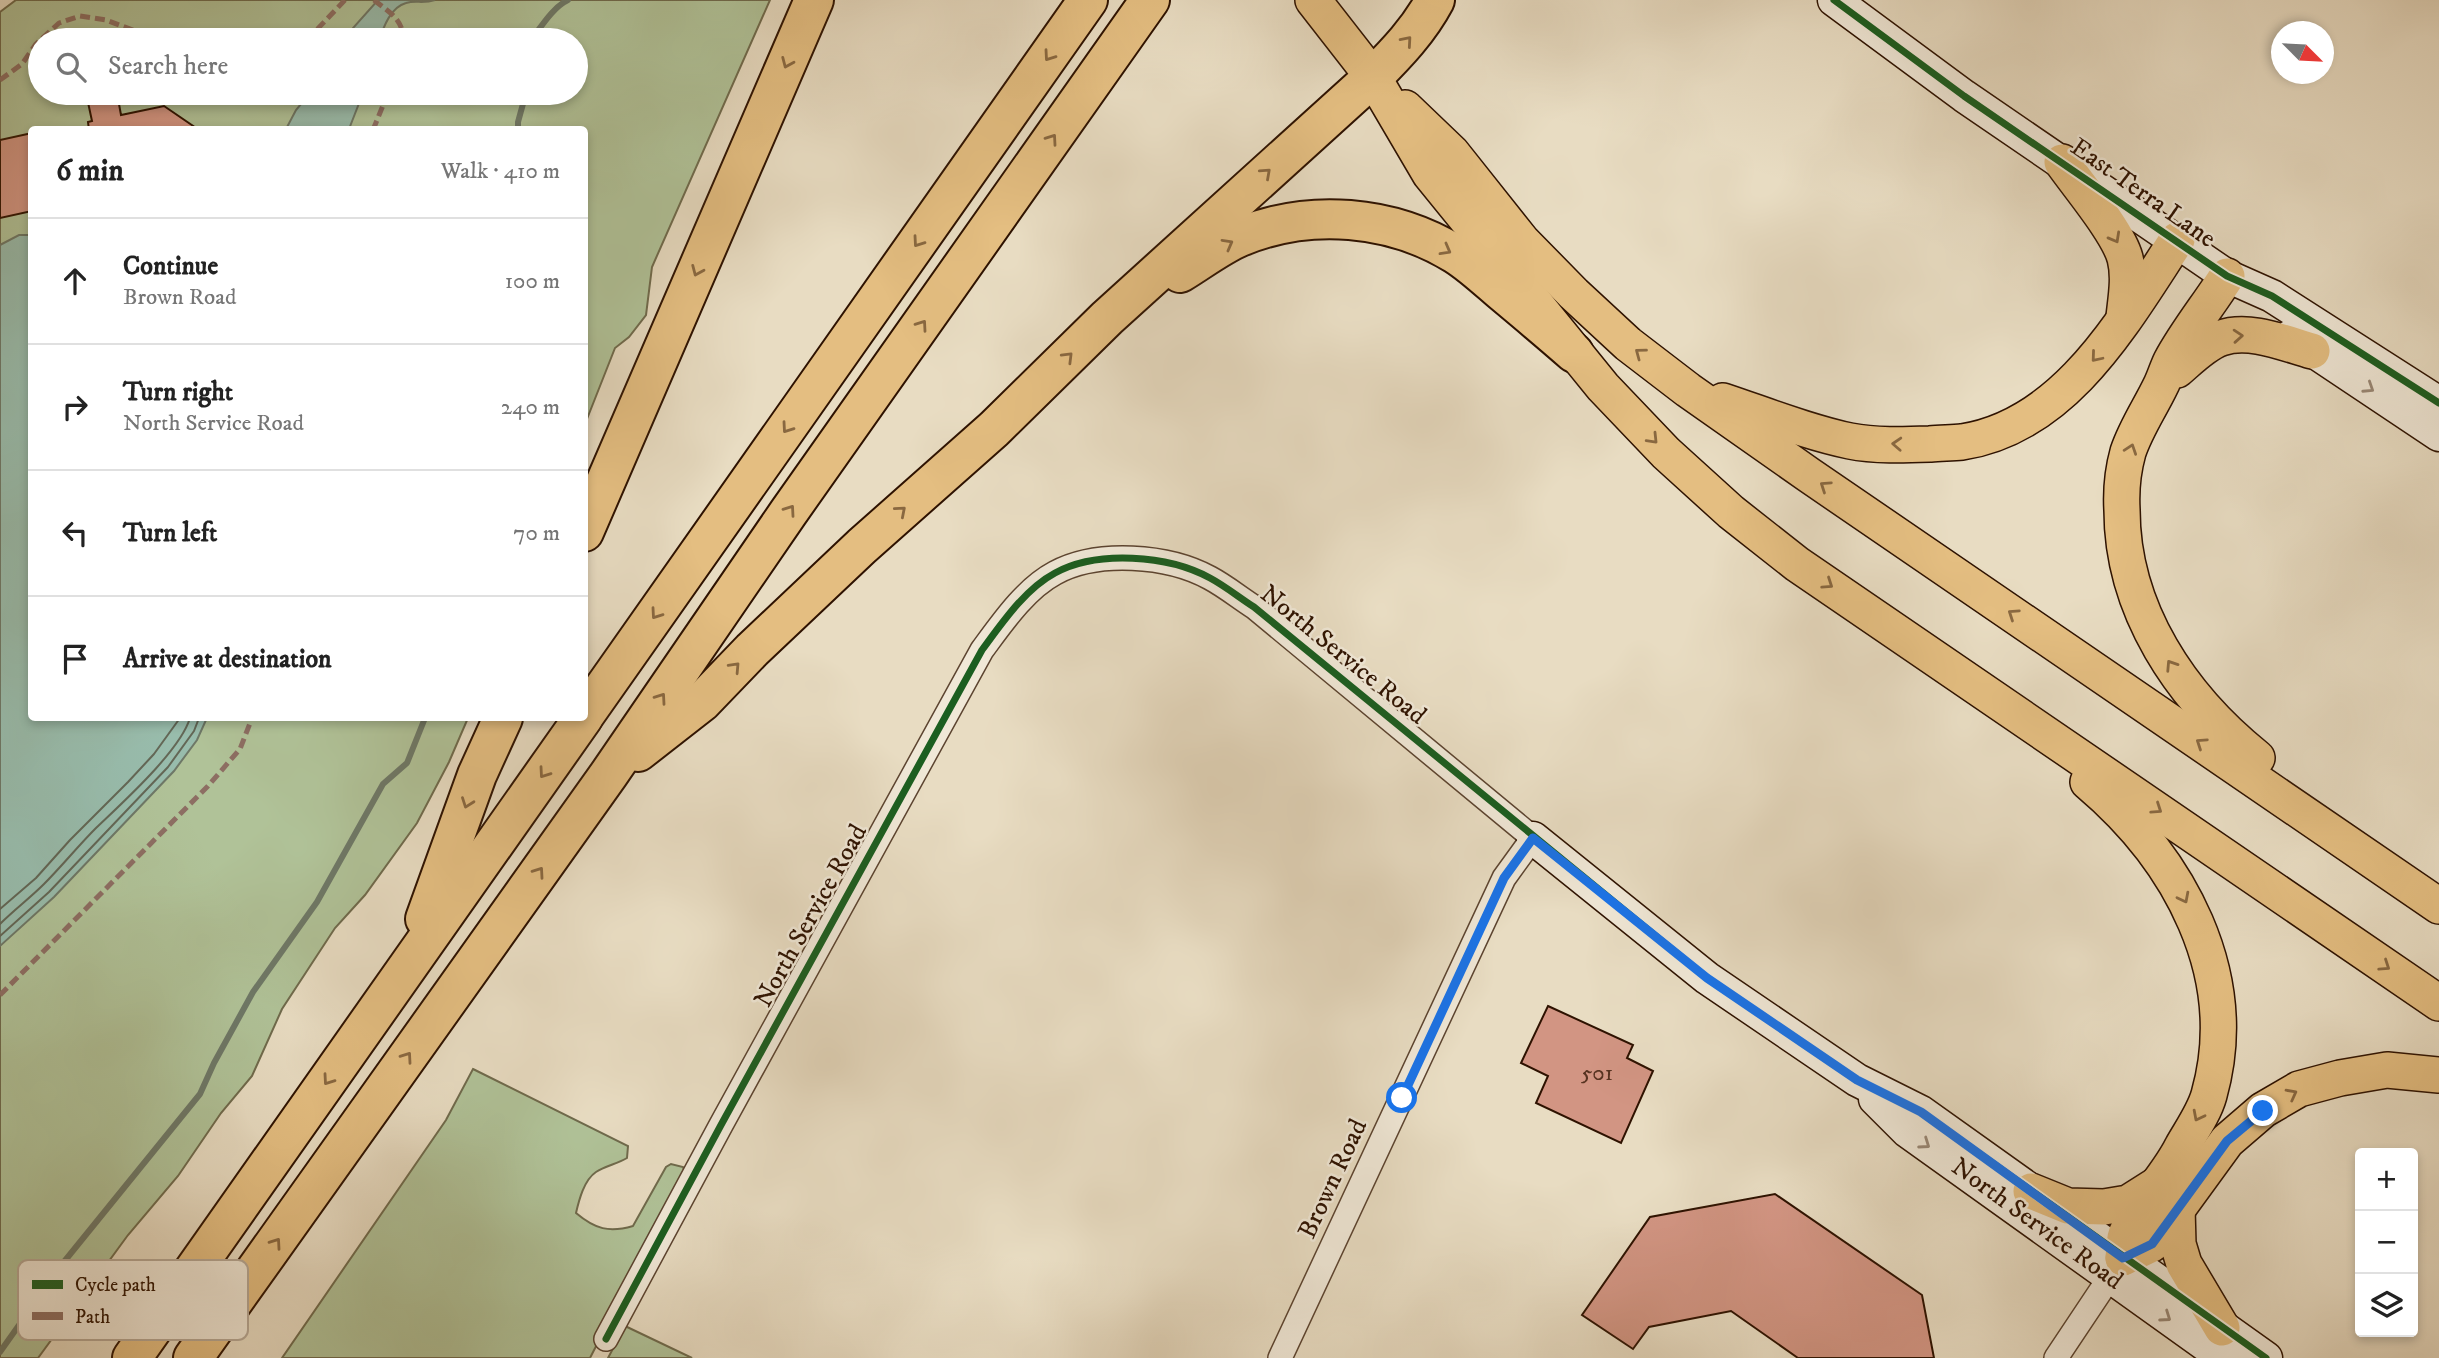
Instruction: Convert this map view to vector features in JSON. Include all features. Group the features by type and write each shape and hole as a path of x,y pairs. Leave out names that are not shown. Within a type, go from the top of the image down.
{"highway":[{"path":"588,523 814,0"},
{"path":"588,711 1088,0"},
{"path":"248,1281 609,774 788,513 1150,0"},
{"path":"609,774 702,702 751,650 862,546 994,429 1107,318 1373,77 1407,43 1435,0"},
{"path":"1107,318 1240,237 1304,220 1343,219 1400,229 1457,255 1574,353"},
{"path":"410,964 477,775 502,721"},
{"path":"201,1260 581,721"},
{"path":"132,1358 145,1340"},
{"path":"193,1358 206,1340"}],"main road":[{"path":"1313,0 1373,77 1430,174 1574,353 1666,453 1731,512 1797,564 2439,1003"},
{"path":"1373,77 1452,153 1522,241 1573,294 1628,344 1688,390 2439,906"},
{"path":"2062,162 2108,226 2125,257 2128,287 2123,321"},
{"path":"1688,390 1852,442 1906,445 1963,442 2002,430 2042,409 2084,370 2123,321 2177,240"},
{"path":"2227,276 2172,360 2141,421 2128,454 2122,496 2122,533 2127,568 2154,637 2176,674 2232,738 2399,878"},
{"path":"2162,384 2200,350 2221,338 2243,334 2312,351"},
{"path":"1965,678 2102,793 2155,852 2184,896 2204,943 2219,1002 2218,1051 2208,1098 2179,1155 2168,1196 2184,1264 2223,1343"},
{"path":"2117,1267 2126,1234 2227,1141 2263,1111 2299,1089 2340,1077 2387,1070 2439,1075"},
{"path":"2031,1191 2068,1206 2104,1207 2168,1196"}],"street":[{"name":"East Terra Lane","path":"1834,0 1943,81 2227,276 2272,296 2439,403"},
{"name":"East Terra Lane","path":"2227,276 2260,314 2439,435"},
{"name":"North Service Road","path":"606,1339 982,650 1016,604 1055,573 1099,559 1152,558 1208,577 1254,607 1707,978 1857,1080 1921,1112 2031,1191 2117,1267"},
{"name":"Brown Road","path":"1280,1358 1499,887 1517,857 1533,838"},
{"name":"North Service Road","path":"1857,1080 1907,1131 2117,1267 2223,1343 2266,1358"},
{"path":"2056,1358 2117,1267"}],"shaded area":[{"path":"16,0 770,0 652,267 646,315 629,337 615,348 588,416 588,126 28,126 28,721 467,721 417,823 365,895 335,928 282,1009 252,1076 221,1113 178,1176 110,1260 18,1260 18,1340 51,1340 38,1358 0,1358 0,12"},
{"path":"473,1069 628,1146 627,1158 596,1172 583,1191 576,1213 596,1226 617,1229 633,1226 666,1167 671,1164 683,1167 685,1173 590,1358 282,1358 446,1120"},
{"path":"625,1326 692,1358 608,1358"}],"water":[{"path":"378,0 435,0 401,5 388,18 383,28 353,28"},
{"path":"300,105 358,105 350,126 288,126"},
{"path":"19,235 28,235 28,721 206,721 197,740 174,771 54,897 0,946 0,245"}],"building":[{"path":"89,105 119,105 121,115 164,106 193,126 88,126 88,122 92,121"},
{"path":"28,134 28,212 0,218 0,140"},
{"path":"1548,1006 1633,1045 1627,1058 1653,1071 1621,1143 1536,1103 1548,1076 1521,1063"},
{"path":"1775,1194 1922,1295 1934,1358 1798,1358 1731,1311 1649,1327 1633,1349 1582,1315 1650,1217"}],"waterway":[{"path":"540,28 552,12 568,0"},
{"path":"518,126 523,105"},
{"path":"65,1260 200,1094 253,992 317,902 383,784 407,763 424,721"},
{"path":"0,1352 18,1327"}],"marked path":[{"path":"318,28 345,0"},
{"path":"374,0 398,21 402,28"},
{"path":"54,28 59,23 80,16 106,20 128,28"},
{"path":"0,80 22,64 28,55"},
{"path":"375,126 383,105"},
{"path":"0,995 208,786 240,749 251,721"}],"cycle path":[{"path":"1834,0 1964,96 2227,276 2272,296 2439,403"},
{"path":"606,1339 982,650 1024,597 1055,573 1091,561 1133,558 1154,560 1193,570 1216,581 1254,607 1707,978 1857,1080 1921,1112 2266,1358"}],"route":[{"path":"1402,1098 1504,878 1533,838 1707,978 1857,1080 1921,1112 2123,1258 2152,1244 2227,1141 2263,1111"}]}
